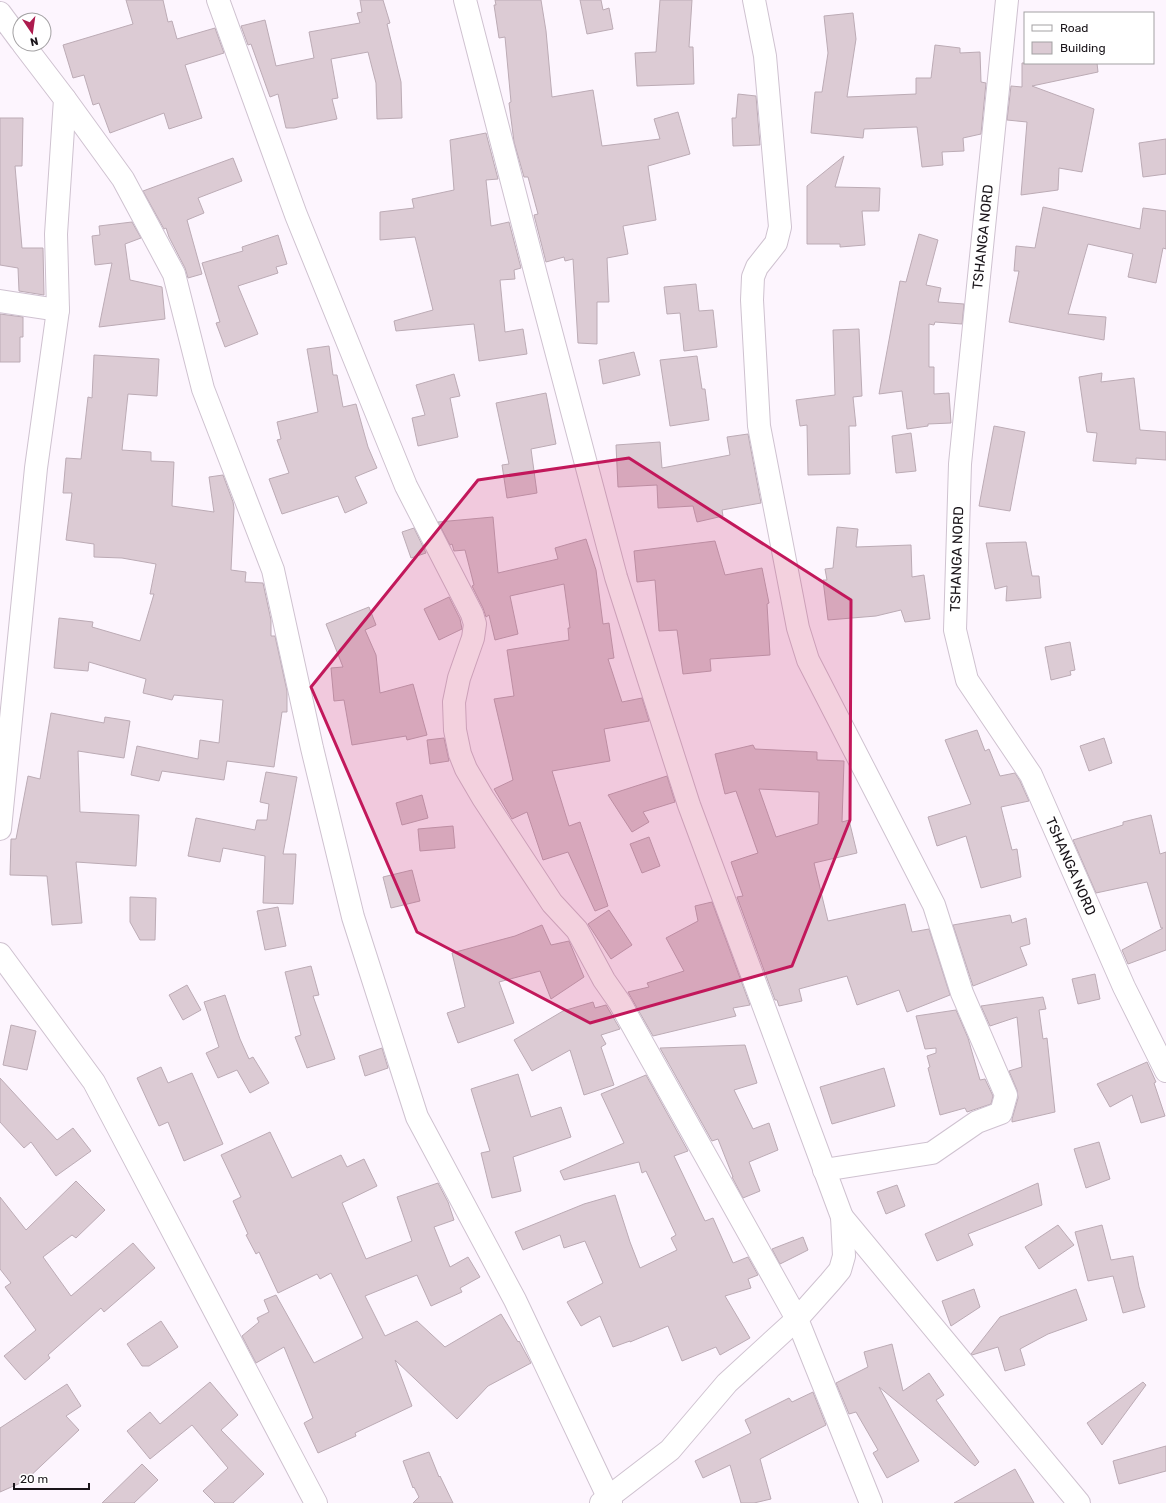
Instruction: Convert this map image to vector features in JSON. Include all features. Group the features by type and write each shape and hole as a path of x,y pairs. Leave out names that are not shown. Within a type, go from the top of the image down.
{"street":[{"path":"218,0 296,214 406,486 472,614 475,624 473,638 459,678 454,702 455,730 460,754 466,769 483,798 552,904 577,930 604,980 620,1002 797,1319 871,1503"},
{"path":"29,52 123,179 174,274 204,389 273,570 312,748 353,917 417,1117 515,1300 607,1501 670,1450 726,1383 797,1319 840,1270 844,1256 842,1217 689,805 616,577 465,0"},
{"path":"754,0 765,56 780,227 776,242 757,267 752,277 759,426 798,628 808,660 934,905 962,993 1006,1095 1001,1113 978,1122 932,1153 824,1170"},
{"name":"TSHANGA NORD","path":"1007,0 960,464 955,630 967,680 1031,775 1124,987 1166,1071"},
{"path":"0,13 12,29"},
{"path":"0,829 36,468 58,310 56,234 65,99"},
{"path":"0,301 58,310"},
{"path":"0,954 94,1082 316,1503"},
{"path":"842,1217 1078,1503"}],"highlighted area":[{"path":"629,458 851,600 850,820 792,966 590,1023 417,932 311,687 478,480"}],"building":[{"path":"126,0 163,0 168,22 172,21 177,39 215,28 224,53 185,65 202,118 169,129 164,113 110,133 99,103 93,105 84,75 73,78 63,45 133,24"},
{"path":"360,0 383,0 390,23 387,24 401,82 402,118 377,119 376,83 368,52 331,59 338,98 332,99 337,119 294,128 286,128 278,94 270,97 251,44 248,45 241,26 265,20 276,66 314,58 309,32 360,23 357,13 362,12"},
{"path":"495,0 541,0 546,31 552,97 593,90 602,146 660,139 654,119 678,112 690,154 648,166 656,220 623,226 628,254 607,258 609,302 597,302 597,344 578,343 573,259 565,261 564,257 546,262 534,215 538,214 528,177 524,177 514,142 509,103 511,102 505,37 499,38 494,5 496,5"},
{"path":"580,0 601,0 603,10 609,8 613,29 587,34"},
{"path":"660,0 692,0 689,47 693,47 694,84 637,86 635,53 656,52"},
{"path":"853,13 856,39 847,97 916,94 916,78 931,78 935,45 960,48 960,53 980,52 981,82 986,83 981,134 963,138 964,151 942,152 943,165 922,167 917,127 864,129 863,138 811,133 815,92 822,92 828,53 824,16"},
{"path":"1022,63 1097,64 1098,72 1032,86 1094,109 1082,172 1059,168 1058,190 1021,195 1027,122 1007,120 1011,86 1022,87"},
{"path":"738,94 756,96 760,145 733,146 732,118 736,118"},
{"path":"0,118 23,118 22,166 15,166 22,248 43,248 44,295 19,291 18,268 0,265"},
{"path":"486,133 498,179 486,180 491,226 509,222 521,268 514,270 515,279 500,280 505,332 523,329 527,354 479,361 474,324 396,331 394,321 433,310 415,237 380,240 380,212 414,208 412,199 454,190 450,140"},
{"path":"1166,139 1166,174 1143,177 1139,143"},
{"path":"844,156 835,187 880,188 879,211 862,211 865,245 840,247 840,244 807,244 807,186"},
{"path":"233,158 242,181 198,198 204,213 187,220 202,274 188,278 185,268 166,228 164,229 143,191"},
{"path":"1043,207 1140,229 1143,208 1166,211 1166,249 1163,248 1156,283 1128,277 1133,254 1088,244 1068,314 1106,317 1104,340 1009,322 1019,271 1014,271 1016,246 1035,248"},
{"path":"132,222 141,238 125,244 130,280 162,287 165,319 99,327 112,263 95,265 92,236 100,235 99,226"},
{"path":"919,234 938,240 926,285 941,288 938,302 964,304 962,324 935,322 934,325 929,324 929,367 934,367 934,394 949,393 951,423 928,424 928,426 907,429 902,391 879,394 900,281 906,282"},
{"path":"278,235 287,264 276,267 278,273 238,286 258,334 225,347 216,323 220,322 202,263 243,251 242,247"},
{"path":"696,284 699,311 713,310 717,347 684,351 680,313 667,314 664,287"},
{"path":"0,314 23,317 23,337 20,337 20,362 0,362"},
{"path":"859,329 862,396 853,397 856,426 849,426 850,474 808,475 807,425 800,426 796,400 835,395 833,330"},
{"path":"329,346 333,375 337,375 343,407 356,404 368,447 377,468 355,477 367,503 345,513 338,496 282,514 269,479 289,473 277,440 281,439 277,422 318,412 307,349"},
{"path":"634,352 640,375 603,384 599,360"},
{"path":"94,355 159,359 157,396 128,394 122,450 151,452 151,461 174,462 172,506 214,512 209,477 223,475 234,508 231,570 246,572 245,582 263,583 271,620 271,636 275,636 287,691 287,712 282,712 274,767 227,761 224,780 162,771 159,781 131,775 137,746 198,759 200,740 219,743 223,700 174,695 172,700 143,693 146,679 89,662 88,671 54,668 59,618 93,622 92,627 140,641 154,594 150,594 156,564 122,558 94,557 94,544 66,540 72,493 63,493 66,458 81,459 88,397 92,398"},
{"path":"697,356 702,389 705,389 709,420 670,426 660,360"},
{"path":"1102,373 1101,382 1134,378 1140,430 1166,432 1166,460 1136,458 1136,464 1093,461 1097,433 1087,432 1079,377"},
{"path":"454,374 460,396 450,398 458,437 418,446 412,418 425,415 416,385"},
{"path":"546,393 556,444 531,449 537,493 507,498 502,465 509,464 496,403"},
{"path":"994,426 1025,432 1010,511 979,506"},
{"path":"911,433 916,471 896,473 892,436"},
{"path":"748,434 761,503 722,510 723,516 697,522 693,506 658,508 657,485 618,487 616,445 660,442 662,468 730,455 727,437"},
{"path":"493,517 498,573 558,559 555,548 586,539 596,570 603,624 609,623 614,658 608,659 622,702 642,698 649,721 604,729 610,761 552,771 569,826 580,822 608,906 595,911 568,852 543,860 527,812 512,819 494,789 513,780 494,699 514,696 507,650 569,640 568,628 570,628 564,584 510,596 518,634 495,640 489,615 486,617 472,586 474,585 465,550 454,551 452,544 450,545 438,522"},
{"path":"837,527 858,529 856,547 911,545 912,577 924,575 930,619 905,622 901,610 876,616 828,620 823,580 827,580 825,569 833,568"},
{"path":"414,528 426,553 411,558 402,532"},
{"path":"715,541 725,575 762,568 769,603 767,604 770,655 710,659 711,671 683,674 677,630 659,631 655,580 637,582 634,551"},
{"path":"1026,542 1032,576 1039,576 1041,598 1006,601 1007,586 995,589 986,543"},
{"path":"449,597 460,619 462,629 439,640 424,609"},
{"path":"369,607 376,625 365,630 376,655 380,693 413,684 427,735 407,740 406,736 352,745 344,700 334,701 331,668 343,667 326,624"},
{"path":"1070,642 1075,670 1070,671 1071,675 1051,680 1045,647"},
{"path":"51,713 104,723 105,717 130,721 124,758 78,751 80,812 139,815 136,866 76,862 82,923 52,925 47,876 10,875 11,839 16,839 28,776 40,779"},
{"path":"977,730 985,751 989,749 1000,776 1015,773 1029,801 1001,807 1012,850 1017,849 1021,877 981,888 966,836 937,846 928,817 971,804 945,740"},
{"path":"444,738 449,761 430,764 427,740"},
{"path":"1104,738 1112,763 1089,771 1080,746"},
{"path":"753,745 755,749 817,752 817,760 844,761 842,822 849,820 857,853 814,863 828,921 905,904 912,932 929,929 950,995 907,1012 899,990 857,1005 847,976 799,989 802,1001 779,1006 777,1000 775,1000 737,897 743,896 731,862 758,853 736,791 725,794 715,754","holes":["759,789 819,792 818,824 776,837"]},
{"path":"266,772 297,777 283,854 296,854 293,904 263,903 265,856 223,848 220,862 188,856 196,818 255,830 257,820 267,820 269,804 260,802"},
{"path":"667,776 675,802 643,812 649,822 632,832 608,795"},
{"path":"422,795 428,818 402,825 396,803"},
{"path":"1151,815 1160,854 1166,852 1166,950 1128,964 1122,950 1163,928 1161,928 1147,882 1096,893 1073,840 1123,825 1123,822"},
{"path":"453,826 455,848 420,851 418,829"},
{"path":"649,837 660,866 642,873 630,844"},
{"path":"412,870 420,901 391,908 383,877"},
{"path":"130,897 156,898 155,940 140,940 130,922"},
{"path":"712,902 750,1005 733,1008 736,1016 653,1036 628,992 649,987 647,983 684,971 666,938 698,921 695,906"},
{"path":"278,907 286,946 265,950 257,911"},
{"path":"609,910 632,945 611,959 588,924"},
{"path":"1010,915 1012,923 1026,918 1030,944 1020,947 1027,965 973,986 953,925"},
{"path":"542,925 551,945 569,941 584,977 551,999 540,971 499,982 514,1023 458,1043 447,1013 465,1007 452,953 515,936"},
{"path":"311,966 319,995 313,996 335,1059 307,1068 295,1037 301,1035 285,972"},
{"path":"1095,974 1100,999 1078,1004 1072,979"},
{"path":"187,985 201,1010 183,1020 169,995"},
{"path":"225,995 240,1039 249,1059 253,1057 269,1083 250,1093 237,1070 218,1078 206,1053 219,1047 204,1002"},
{"path":"1043,997 1046,1009 1039,1010 1043,1039 1047,1038 1055,1112 1012,1122 1018,1098 1017,1090 1009,1071 1022,1067 1017,1017 990,1026 981,1006"},
{"path":"593,1002 595,1008 606,1005 620,1029 601,1035 606,1044 601,1047 614,1085 584,1095 570,1050 532,1071 514,1040 563,1011"},
{"path":"956,1010 968,1038 980,1080 985,1079 993,1096 991,1104 967,1112 965,1108 940,1115 928,1068 930,1067 927,1056 936,1053 936,1048 925,1049 916,1016"},
{"path":"11,1025 36,1031 27,1070 3,1065"},
{"path":"745,1045 757,1083 734,1090 753,1129 769,1123 778,1150 749,1162 760,1191 743,1198 732,1177 718,1139 712,1141 660,1048"},
{"path":"382,1048 388,1068 365,1076 359,1056"},
{"path":"1147,1062 1156,1082 1154,1083 1165,1116 1141,1123 1132,1095 1110,1107 1097,1084"},
{"path":"161,1067 168,1083 192,1073 223,1144 184,1161 168,1122 159,1126 137,1078"},
{"path":"884,1068 895,1106 832,1124 820,1087"},
{"path":"518,1074 531,1117 561,1107 571,1137 513,1157 521,1191 492,1198 481,1153 490,1151 471,1089"},
{"path":"646,1075 688,1151 674,1156 705,1221 713,1218 733,1263 748,1257 758,1275 748,1279 751,1288 725,1296 750,1338 720,1355 716,1347 682,1361 668,1326 630,1342 613,1347 600,1316 581,1326 567,1302 603,1283 585,1241 564,1248 560,1235 523,1250 515,1232 584,1204 615,1195 640,1268 677,1250 671,1238 676,1235 646,1171 642,1173 639,1162 564,1180 560,1171 624,1143 601,1094"},
{"path":"0,1078 57,1140 73,1128 91,1151 56,1176 31,1142 24,1148 0,1122"},
{"path":"270,1132 292,1178 341,1155 347,1167 364,1159 377,1186 342,1203 366,1259 412,1241 397,1197 438,1183 448,1202 454,1220 434,1227 450,1267 468,1257 480,1277 460,1288 462,1292 431,1306 417,1275 365,1296 385,1336 417,1321 445,1347 501,1314 518,1342 519,1341 531,1363 488,1386 457,1419 395,1360 412,1406 355,1433 356,1436 318,1453 304,1423 313,1418 284,1347 256,1363 242,1336 259,1322 257,1318 269,1312 264,1300 276,1295 314,1363 363,1338 331,1273 320,1279 317,1274 278,1293 259,1252 256,1254 246,1235 248,1234 233,1201 241,1197 221,1155"},
{"path":"1099,1142 1110,1179 1086,1188 1074,1149"},
{"path":"76,1181 105,1210 76,1238 72,1235 43,1257 71,1296 133,1243 155,1268 104,1312 101,1308 48,1355 50,1358 25,1380 4,1356 36,1330 5,1287 11,1283 0,1269 0,1197 26,1230"},
{"path":"1038,1183 1042,1205 968,1234 973,1245 937,1261 925,1234"},
{"path":"897,1185 905,1206 886,1214 877,1192"},
{"path":"1058,1225 1074,1245 1039,1269 1025,1247"},
{"path":"1102,1225 1111,1260 1133,1256 1139,1287 1145,1307 1123,1313 1113,1276 1088,1281 1075,1232"},
{"path":"803,1237 808,1250 780,1264 772,1249"},
{"path":"974,1289 980,1307 951,1326 942,1301"},
{"path":"1076,1289 1087,1320 1048,1334 1020,1349 1025,1365 1005,1371 998,1347 972,1355 971,1354 1000,1317"},
{"path":"161,1321 178,1347 149,1366 142,1366 127,1344"},
{"path":"892,1344 903,1391 929,1373 944,1395 936,1400 979,1462 975,1466 879,1387 919,1461 887,1478 873,1453 878,1450 856,1412 849,1414 836,1383 868,1367 864,1352"},
{"path":"210,1382 238,1415 221,1430 264,1474 233,1503 215,1503 203,1491 228,1468 192,1425 150,1459 127,1431 150,1412 160,1424"},
{"path":"1143,1382 1146,1385 1102,1445 1087,1423"},
{"path":"67,1384 81,1406 66,1416 79,1430 25,1481 0,1492 0,1428"},
{"path":"813,1392 826,1425 760,1459 771,1499 754,1503 741,1503 730,1465 703,1478 695,1461 751,1433 745,1420 789,1398 792,1402"},
{"path":"1166,1446 1166,1471 1119,1484 1113,1461"},
{"path":"429,1452 439,1477 440,1476 453,1503 413,1503 419,1497 414,1487 413,1488 403,1461"},
{"path":"142,1464 158,1480 134,1503 102,1503"},
{"path":"1015,1469 1034,1503 954,1503"}]}
